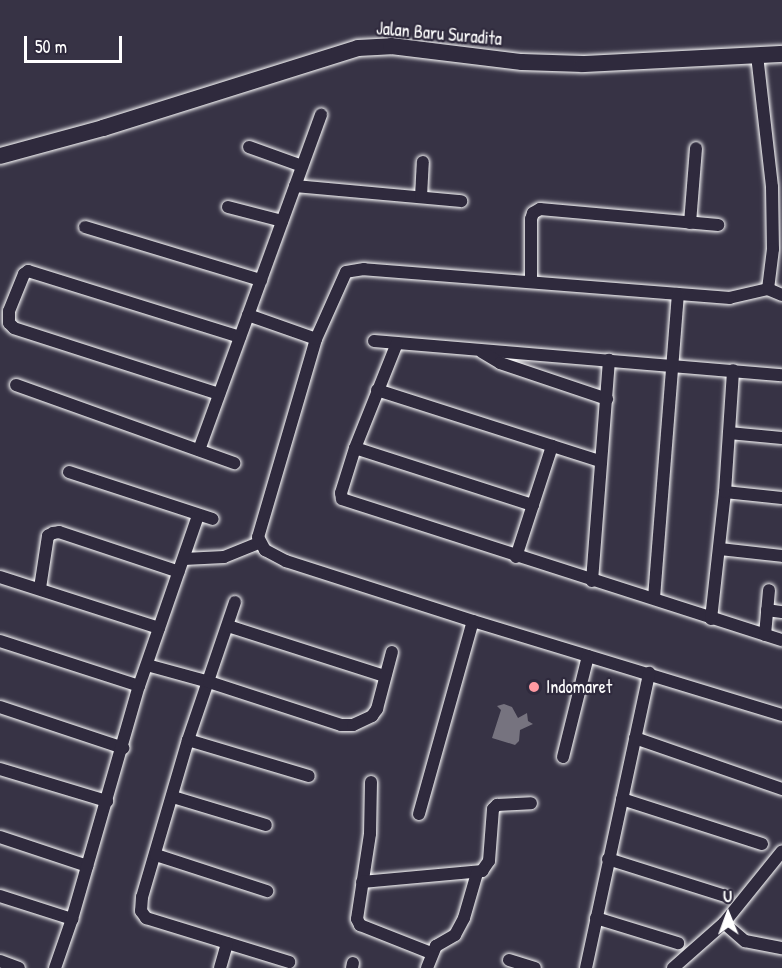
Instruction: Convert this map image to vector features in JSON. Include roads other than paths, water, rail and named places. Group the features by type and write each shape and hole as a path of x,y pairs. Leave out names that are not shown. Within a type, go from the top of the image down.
{"main road":[{"name":"Jalan Baru Suradita","path":"0,156 102,128 343,51 374,46 423,48 522,62 583,64 782,54"}],"street":[{"path":"757,55 772,187 773,249 768,289"},
{"path":"200,450 321,115"},
{"path":"249,147 302,166"},
{"path":"690,223 696,148"},
{"path":"421,197 423,162"},
{"path":"295,186 460,201"},
{"path":"228,207 282,221"},
{"path":"531,282 531,219 533,213 540,209 718,225"},
{"path":"85,227 261,280"},
{"path":"782,295 768,289 730,298 353,269 342,278 316,339 262,519 260,543 274,557 473,621 782,715"},
{"path":"219,394 14,328 9,323 9,310 24,274 28,271 240,337"},
{"path":"654,598 678,294"},
{"path":"248,315 316,339"},
{"path":"375,341 733,369 782,375"},
{"path":"397,343 355,448 341,493 342,499 516,557 654,598 711,619 782,640"},
{"path":"481,351 500,363 607,399"},
{"path":"592,581 609,360"},
{"path":"711,619 720,549 733,369"},
{"path":"16,385 234,463"},
{"path":"377,390 600,461"},
{"path":"729,433 782,438"},
{"path":"516,557 552,446"},
{"path":"355,448 533,505"},
{"path":"69,472 198,516 213,519"},
{"path":"725,492 782,498"},
{"path":"55,968 72,919 139,687 198,516"},
{"path":"40,588 48,536 59,532 179,573"},
{"path":"184,559 224,557 260,543"},
{"path":"720,549 782,556"},
{"path":"0,577 159,628"},
{"path":"765,635 769,590"},
{"path":"235,602 188,740 141,905 146,918 289,962"},
{"path":"767,610 782,612"},
{"path":"419,814 473,621"},
{"path":"228,626 385,676"},
{"path":"0,641 139,687"},
{"path":"147,665 209,682 340,725 353,725 372,716 377,709 392,652"},
{"path":"563,757 588,656"},
{"path":"586,968 649,673"},
{"path":"0,707 123,748"},
{"path":"635,738 782,789"},
{"path":"188,740 309,776"},
{"path":"0,769 107,801"},
{"path":"371,782 370,834 357,914 360,925 432,953"},
{"path":"173,797 266,825"},
{"path":"622,799 762,844"},
{"path":"362,882 477,873 486,868 489,861 493,809 497,805 531,803"},
{"path":"0,837 87,866"},
{"path":"673,968 724,923 782,851"},
{"path":"156,855 267,891"},
{"path":"608,859 725,896"},
{"path":"427,968 436,946 455,935 464,918 477,873"},
{"path":"0,896 72,919"},
{"path":"596,918 678,943"},
{"path":"724,923 745,941 782,948"},
{"path":"220,968 227,943"},
{"path":"509,960 535,968"},
{"path":"0,962 19,968"}],"place":[{"name":"Indomaret","path":"534,687"}]}
